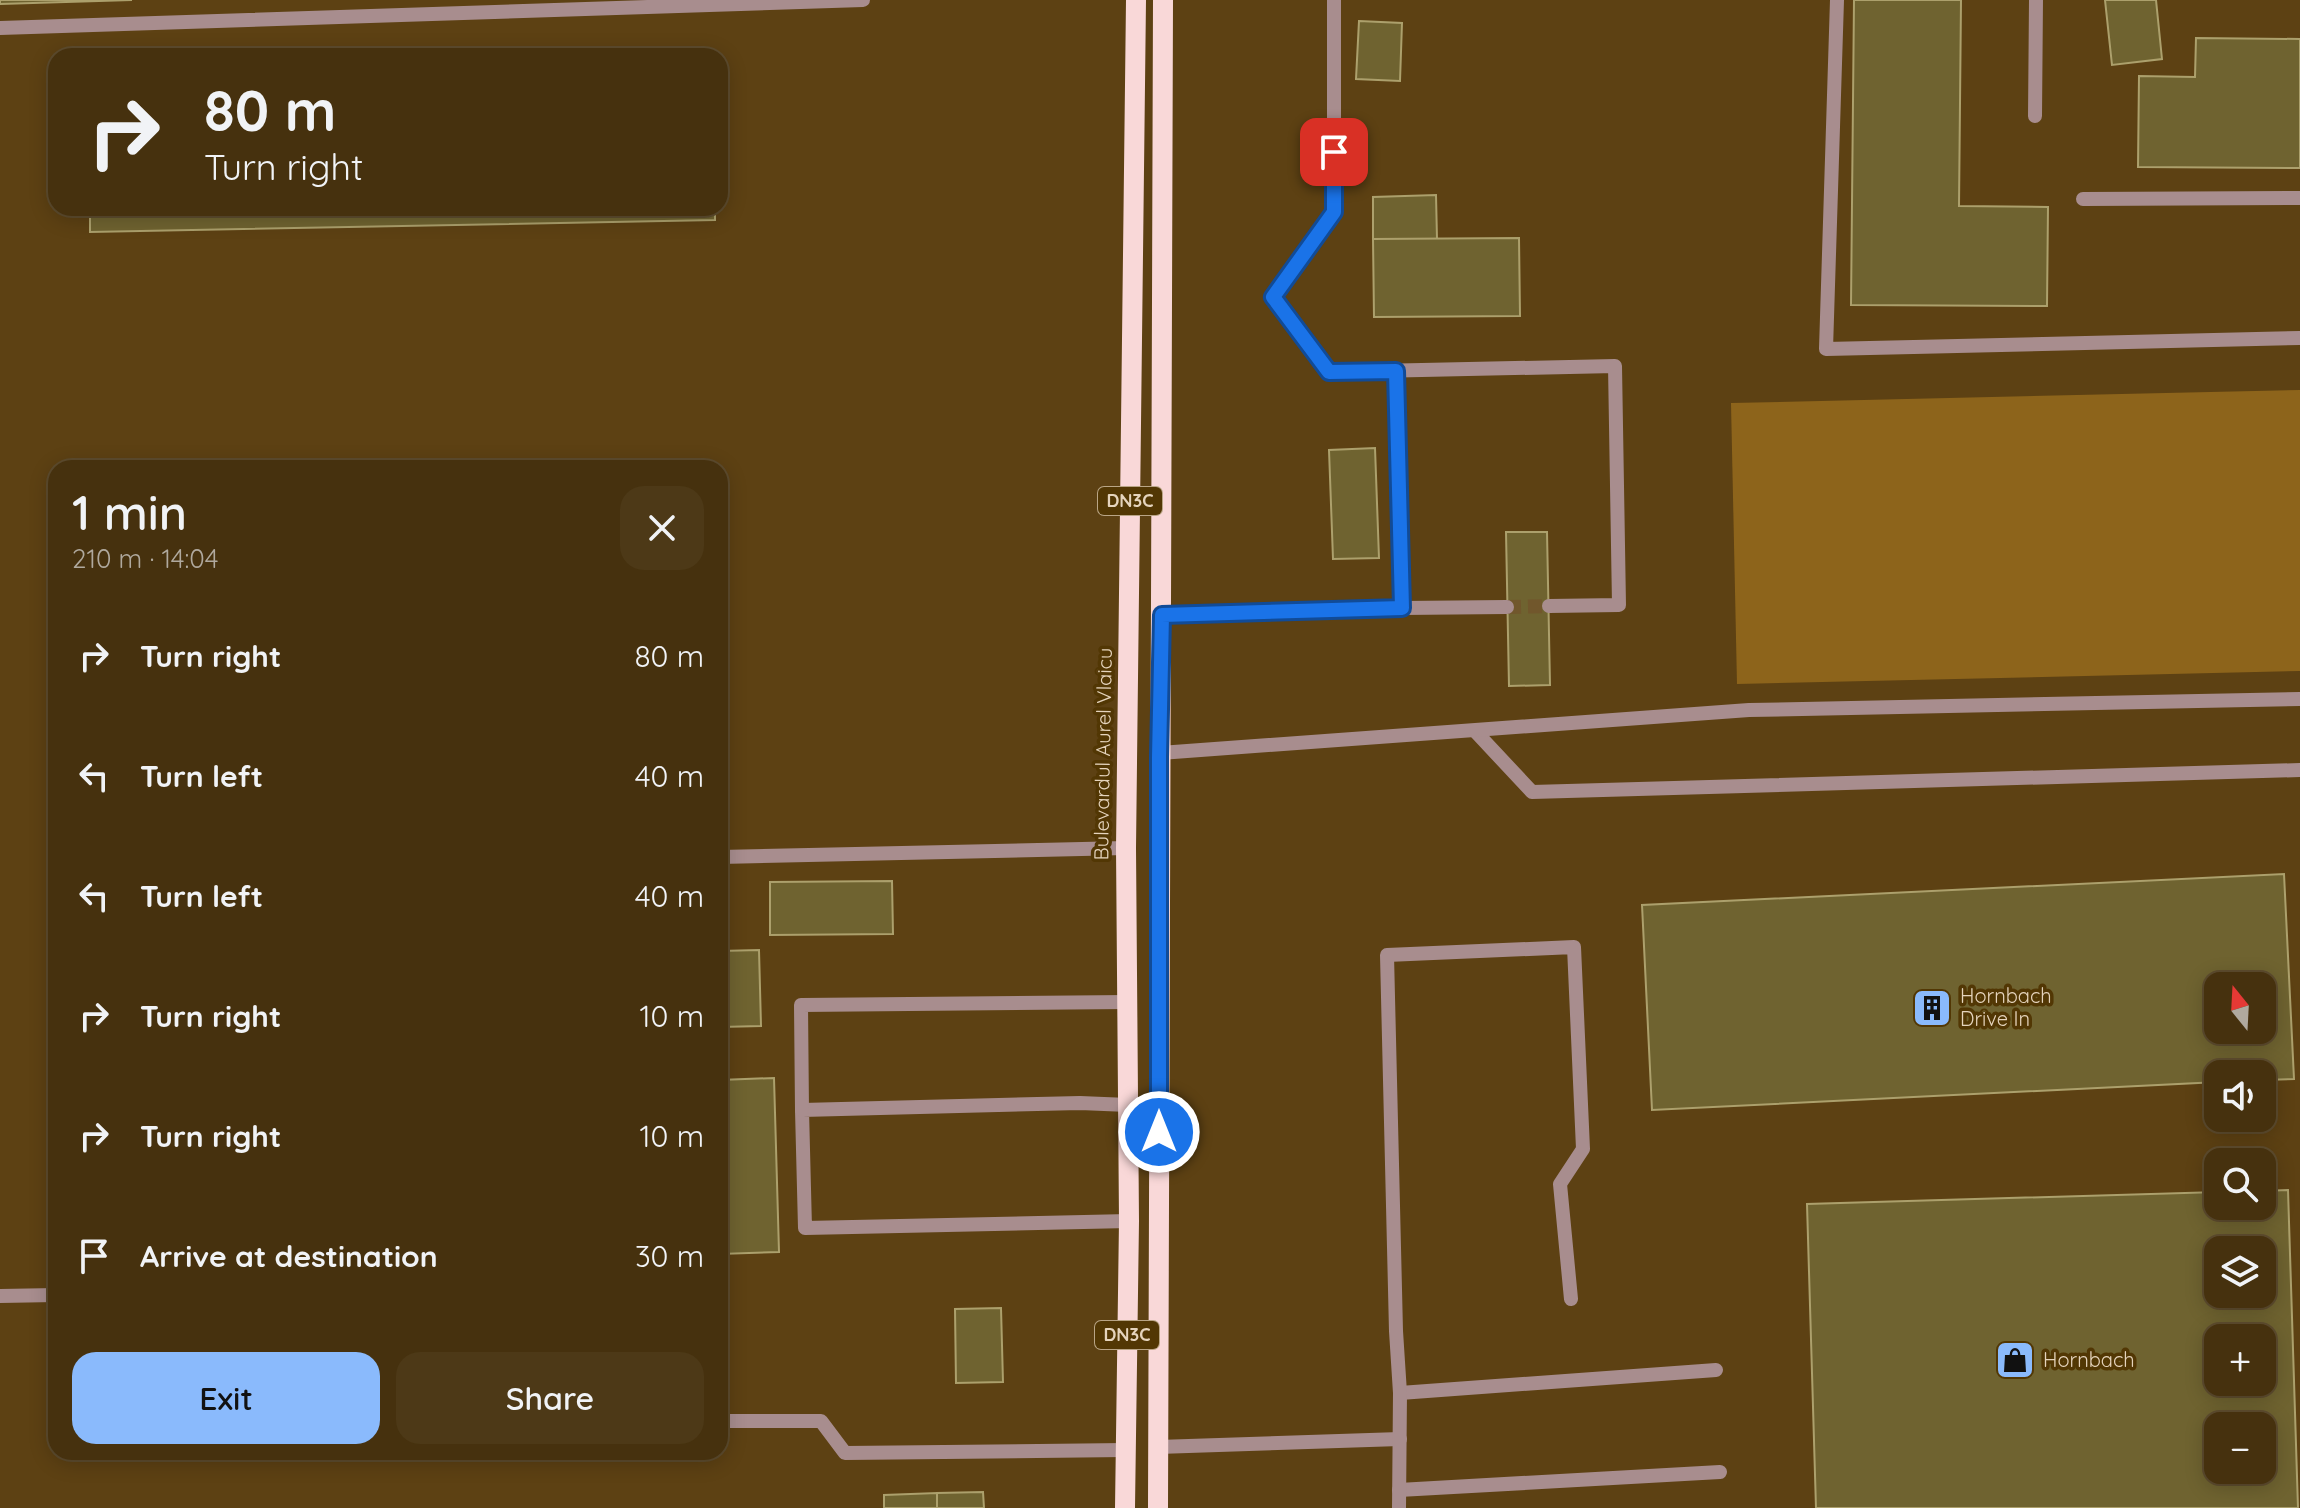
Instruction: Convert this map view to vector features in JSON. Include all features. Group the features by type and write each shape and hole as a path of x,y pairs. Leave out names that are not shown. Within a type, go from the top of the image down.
{"main road":[{"name":"Bulevardul Aurel Vlaicu","path":"1125,1508 1129,1221 1126,848 1136,0"},
{"name":"DN3C","path":"1158,1508 1163,0"}],"lane":[{"path":"0,28 863,0"},
{"path":"1334,0 1334,212 1273,297 1329,372 1615,366 1619,605 1549,606"},
{"path":"1837,0 1826,349 2300,338"},
{"path":"2035,116 2036,0"},
{"path":"2083,199 2300,198"},
{"path":"1396,371 1402,608"},
{"path":"1162,615 1507,607"},
{"path":"1160,753 1749,710 2300,699"},
{"path":"1475,731 1532,792 2300,770"},
{"path":"728,857 1126,848"},
{"path":"1399,1508 1400,1393 1387,955 1574,947 1583,1149 1560,1184 1571,1299"},
{"path":"1127,1002 801,1005 805,1228 1129,1221"},
{"path":"802,1110 1099,1103 1128,1105"},
{"path":"0,1296 48,1295"},
{"path":"1400,1393 1716,1370"},
{"path":"728,1421 821,1421 845,1453 1125,1450"},
{"path":"1158,1447 1400,1439"},
{"path":"1399,1490 1720,1472"}],"shaded area":[{"path":"2300,390 2300,671 1737,684 1731,403"}],"building":[{"path":"0,0 132,0 0,4"},
{"path":"1854,0 1961,0 1959,206 2048,207 2047,306 1851,305"},
{"path":"2105,0 2156,0 2162,59 2112,65"},
{"path":"1359,21 1402,23 1400,81 1356,79"},
{"path":"2196,38 2300,39 2300,168 2138,167 2139,76 2195,77"},
{"path":"1436,195 1437,239 1373,239 1373,197"},
{"path":"90,216 715,216 715,220 90,232"},
{"path":"1519,238 1520,316 1374,317 1373,239"},
{"path":"1375,448 1379,558 1333,559 1329,450"},
{"path":"1506,532 1547,532 1550,685 1509,686"},
{"name":"Hornbach Drive In","path":"2284,874 2294,1079 2276,1080 2276,1060 2204,1060 2204,1083 1652,1110 1642,905"},
{"path":"892,881 893,934 770,935 770,882"},
{"path":"759,950 761,1026 728,1027 728,951"},
{"path":"774,1078 779,1252 728,1254 728,1080"},
{"name":"Hornbach","path":"2276,1190 2288,1190 2298,1508 1816,1508 1807,1204 2204,1192 2204,1220 2276,1220"},
{"path":"1001,1308 1003,1382 956,1383 955,1309"},
{"path":"983,1492 984,1508 937,1508 937,1493"},
{"path":"937,1493 937,1508 884,1508 884,1495"}],"tunnel":[{"path":"1507,607 1549,606"}],"place":[{"name":"Hornbach Drive In","path":"1932,1008"},
{"name":"Hornbach","path":"2015,1360"}],"route":[{"path":"1159,1132 1162,615 1402,608 1396,371 1329,372 1273,297 1334,212 1334,152"}]}
